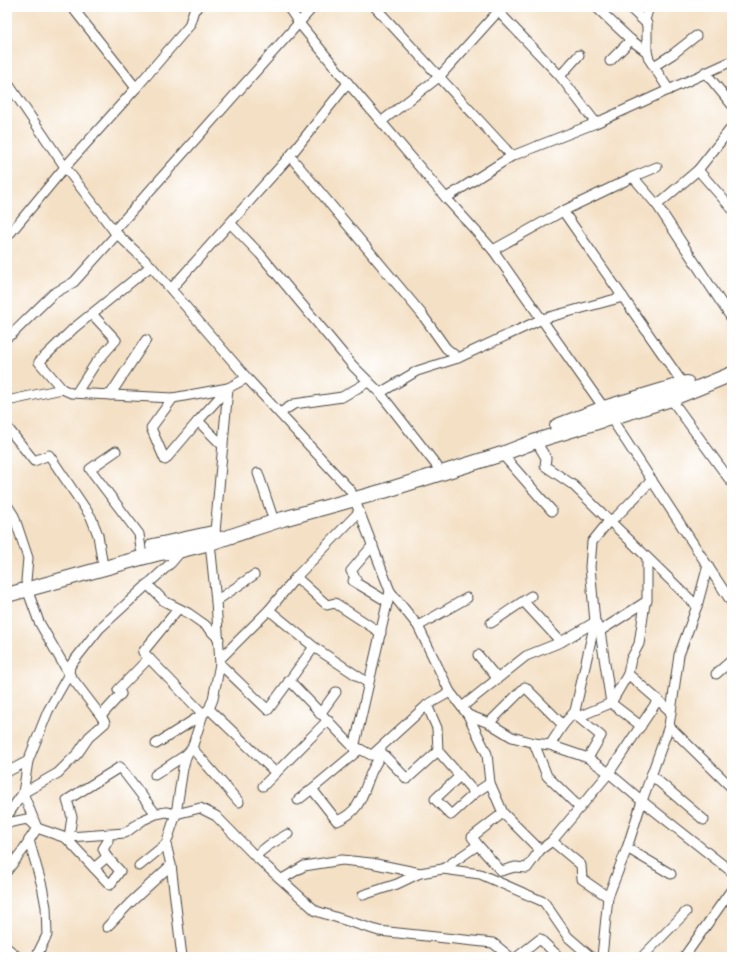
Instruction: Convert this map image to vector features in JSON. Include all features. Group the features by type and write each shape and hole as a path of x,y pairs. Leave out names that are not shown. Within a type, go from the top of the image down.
{"main road":[{"path":"7,586 27,585 34,588 160,553 182,550 272,515 353,495 384,491 502,454 684,385 732,364"},
{"path":"7,595 27,585 102,560 141,549 213,538 283,519 532,435 607,413 671,399 732,374"}],"street":[{"path":"72,7 136,88"},
{"path":"288,7 299,24 348,83 382,121 446,198 493,250 607,413 732,603"},
{"path":"7,337 53,294 74,282 313,7"},
{"path":"375,7 512,156"},
{"path":"596,7 631,40 647,52"},
{"path":"629,7 647,24"},
{"path":"649,7 646,20 647,52 649,59 669,90"},
{"path":"7,237 65,167 189,26 195,8"},
{"path":"382,121 439,77 498,8 560,76 596,123"},
{"path":"654,66 673,54 696,36"},
{"path":"610,61 631,40"},
{"path":"560,76 579,56"},
{"path":"446,198 512,156 596,123 732,61"},
{"path":"705,72 732,105"},
{"path":"7,82 65,167 115,233 151,266 247,378 353,495 390,591 418,626 450,692 468,715 487,754 490,783 503,813 540,850"},
{"path":"171,289 231,224 290,156 348,83"},
{"path":"657,205 698,170 732,127"},
{"path":"290,156 421,313 446,348 458,358"},
{"path":"493,250 563,211 657,167"},
{"path":"698,170 732,209"},
{"path":"633,178 657,205 732,319"},
{"path":"563,211 684,385"},
{"path":"231,224 260,254 368,382 380,393 437,466"},
{"path":"151,266 74,328 39,362 62,389 71,393 77,392 172,398 228,388 247,378"},
{"path":"380,393 417,371 458,358 542,319 623,297"},
{"path":"77,392 95,364 116,340 92,314"},
{"path":"110,395 146,340"},
{"path":"280,414 294,404 342,397 368,382"},
{"path":"172,398 151,428 165,460 228,388"},
{"path":"182,957 171,865 166,844 176,814 183,768 206,712 213,699 220,662 213,538 228,388"},
{"path":"7,401 62,389"},
{"path":"671,399 732,483"},
{"path":"198,421 223,446"},
{"path":"7,427 34,461 49,455 91,517 98,535 102,560"},
{"path":"536,441 546,458 545,466 573,485 697,606"},
{"path":"116,450 90,469 139,534 141,549"},
{"path":"502,454 552,511"},
{"path":"258,473 272,515"},
{"path":"576,714 595,622 590,567 592,542 609,521 617,516 652,480"},
{"path":"7,505 14,516 28,558 27,585 40,622 69,674 105,723 89,737 78,753 58,773 23,794 7,816"},
{"path":"220,662 269,610 296,577 359,512"},
{"path":"373,545 350,571 356,579 353,581 388,602"},
{"path":"37,828 23,794 28,761 48,711 69,674 70,666 99,629 171,563 182,550"},
{"path":"550,745 563,725 576,714 611,703 628,674 631,659 638,644 645,603 647,601 647,558"},
{"path":"602,957 608,898 627,848 668,726 679,655 697,606 708,565"},
{"path":"216,601 254,575"},
{"path":"296,577 326,605 335,603 381,633"},
{"path":"147,584 164,602 188,613 205,625 219,639"},
{"path":"298,800 357,749 368,683 390,591"},
{"path":"418,626 467,598"},
{"path":"490,623 528,599 561,642"},
{"path":"600,631 645,603"},
{"path":"178,609 142,652 206,712 276,773"},
{"path":"269,610 314,647 368,683"},
{"path":"595,622 600,631 611,703 641,726"},
{"path":"462,707 526,656 561,642 595,622"},
{"path":"220,662 268,710 314,647"},
{"path":"478,654 497,678"},
{"path":"101,716 121,694 118,690 149,658"},
{"path":"716,674 732,660"},
{"path":"628,674 671,712"},
{"path":"289,680 320,714 357,749 371,755 382,753"},
{"path":"489,723 525,687 563,725"},
{"path":"320,714 336,692"},
{"path":"371,755 427,705 450,692"},
{"path":"503,813 472,837 501,870 515,867 527,868 540,850 552,841 609,773 658,700"},
{"path":"427,705 437,728 438,751 475,793"},
{"path":"156,744 206,712"},
{"path":"576,714 601,736 588,758"},
{"path":"468,715 489,723 512,737 534,743 550,745 588,758 609,773 642,802 732,872"},
{"path":"263,786 328,720"},
{"path":"668,726 732,788"},
{"path":"534,743 547,776 580,808"},
{"path":"155,775 190,751"},
{"path":"190,751 239,802"},
{"path":"382,753 407,779 438,751"},
{"path":"312,789 337,821 348,816 361,800 382,753"},
{"path":"7,772 28,761"},
{"path":"67,838 72,817 67,800 120,767 156,814"},
{"path":"652,775 704,820"},
{"path":"460,776 435,799 451,815 475,793 490,783"},
{"path":"7,824 27,818 37,828 67,838 126,833 143,820 156,814 166,812 176,814 200,808 216,816 255,856 316,911 379,931 493,943 510,957"},
{"path":"7,871 37,828"},
{"path":"67,838 110,885 120,871 107,857 103,849 108,840 108,834"},
{"path":"255,856 269,845 288,834"},
{"path":"29,840 42,886 46,907 48,935 36,957"},
{"path":"552,841 581,865 582,879 608,898"},
{"path":"139,866 166,844"},
{"path":"443,869 478,845"},
{"path":"627,848 671,874"},
{"path":"94,868 107,857"},
{"path":"282,879 304,866 342,860 420,873"},
{"path":"107,928 130,903 171,865"},
{"path":"363,895 397,884 420,873 443,869 480,874 544,902 568,937 591,957"},
{"path":"689,955 732,889"},
{"path":"642,957 686,912"},
{"path":"517,957 540,939 558,957"},
{"path":"7,948 18,957"}]}
